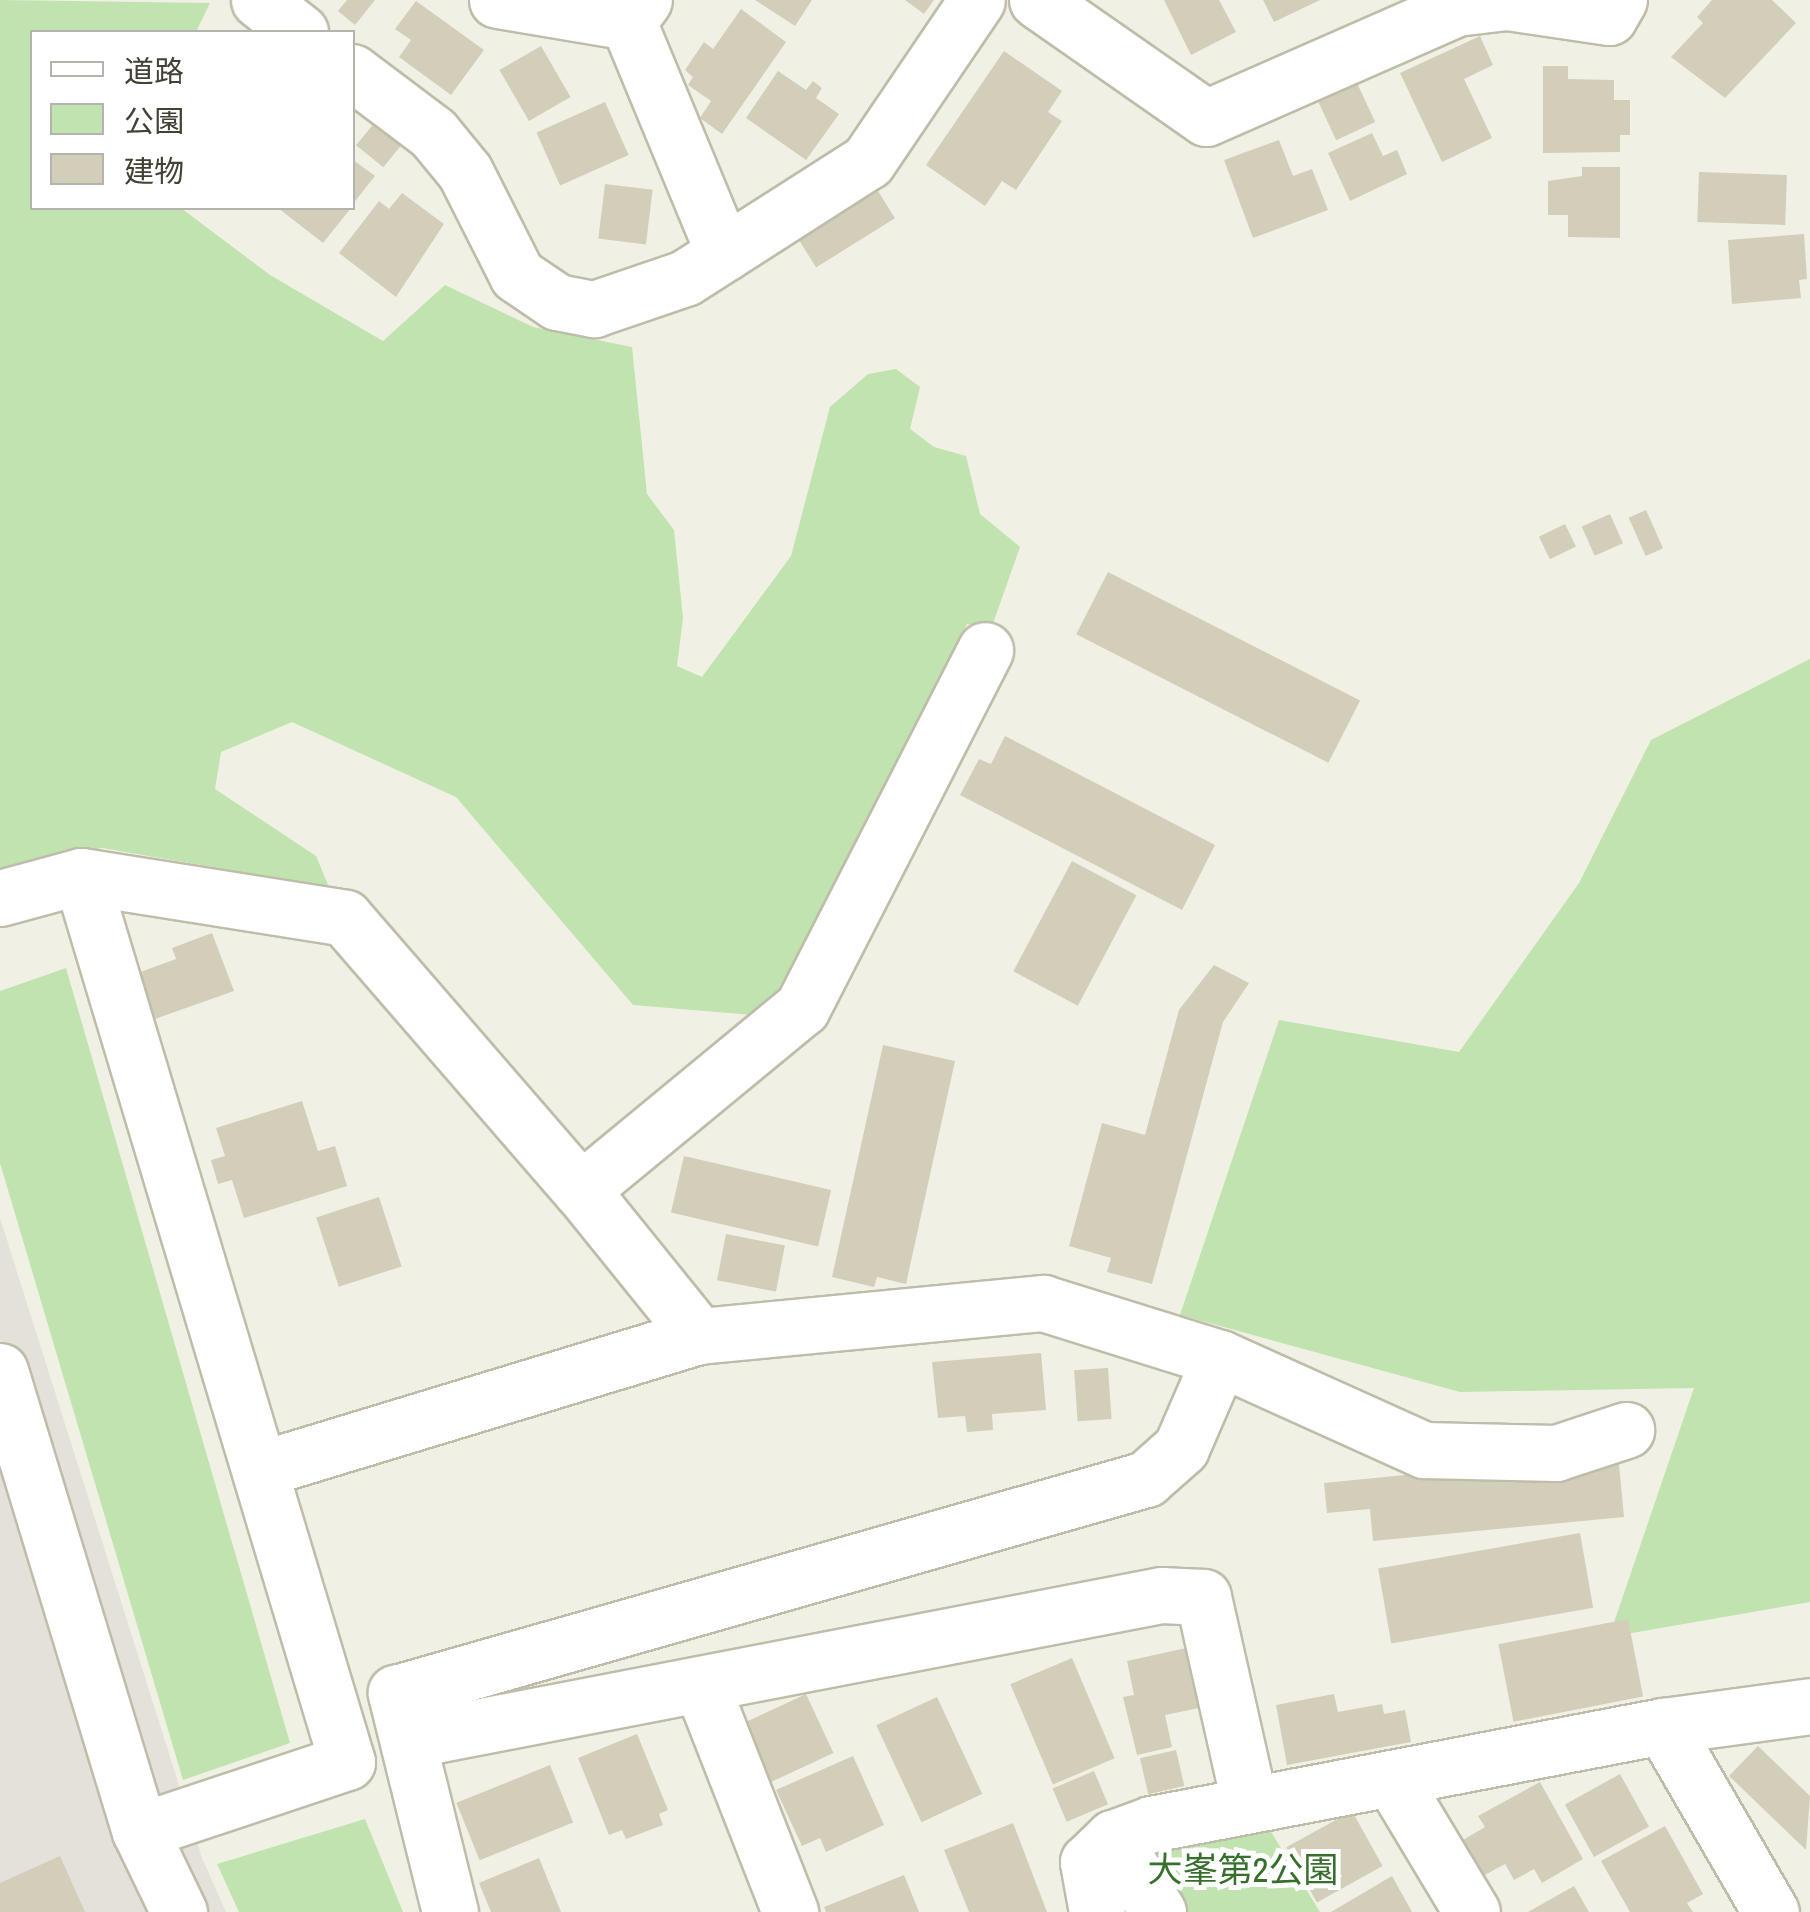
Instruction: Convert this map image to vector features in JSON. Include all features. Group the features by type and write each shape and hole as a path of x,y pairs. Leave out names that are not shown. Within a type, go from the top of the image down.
{"street":[{"path":"258,0 297,30"},
{"path":"497,0 630,8 724,253"},
{"path":"355,74 433,133 465,172 517,275 557,302 594,309 685,278 868,161 977,0"},
{"path":"1037,0 1206,118 1456,8 1508,2 1609,17 1620,0"},
{"path":"581,1190 802,1008 986,650"},
{"path":"80,876 347,1762 140,1831"},
{"path":"0,898 80,876 345,918 581,1190 699,1336"},
{"path":"261,1469 699,1336 1043,1303 1220,1358 1424,1450 1556,1453 1626,1430"},
{"path":"450,1912 396,1693 1146,1479 1181,1448 1220,1358"},
{"path":"0,1371 140,1831 178,1912"},
{"path":"409,1740 702,1687 1160,1595 1204,1597 1249,1802"},
{"path":"702,1687 790,1912"},
{"path":"1097,1912 1088,1862 1114,1838 1249,1802 1663,1726 1810,1706"},
{"path":"1663,1726 1771,1912"},
{"path":"1392,1778 1472,1912"},
{"path":"1114,1838 1158,1912"}],"shaded area":[{"path":"0,1218 202,1858 226,1912 0,1912"}],"green space":[{"path":"0,0 210,3 197,30 30,30 30,210 184,210 270,275 383,341 445,285 533,327 632,347 647,494 674,530 683,618 677,666 702,677 791,556 830,407 868,374 896,369 920,387 910,429 934,447 966,456 980,514 1020,547 991,629 967,624 784,989 753,1015 633,1005 456,797 292,722 221,752 215,789 316,856 329,887 102,848 0,871"},
{"path":"1810,659 1810,1602 1609,1637 1694,1388 1460,1392 1180,1315 1279,1020 1459,1052 1579,883 1651,740"},
{"path":"66,968 290,1743 183,1780 0,1163 0,991"},
{"path":"365,1819 403,1912 239,1912 217,1864"},
{"name":"大峯第2公園","path":"1265,1822 1320,1912 1179,1912 1150,1864 1156,1844"}],"building":[{"path":"347,0 375,0 355,25 338,11"},
{"path":"755,0 812,0 795,26"},
{"path":"905,0 934,0 924,14"},
{"path":"1164,0 1219,0 1236,32 1191,55"},
{"path":"1263,0 1320,0 1274,22"},
{"path":"1712,0 1772,0 1796,23 1725,98 1671,57 1703,23 1697,17"},
{"path":"416,1 484,50 451,95 399,57 411,40 395,29"},
{"path":"741,9 786,42 722,134 700,118 711,101 688,85 693,77 685,70 704,42 713,49"},
{"path":"1480,36 1493,65 1464,79 1492,138 1442,162 1400,73"},
{"path":"541,46 570,97 529,121 499,70"},
{"path":"1004,51 1062,91 1048,112 1062,121 1016,190 1002,181 985,206 926,165"},
{"path":"1543,66 1568,66 1568,79 1614,80 1614,100 1630,100 1630,135 1620,135 1620,152 1543,153"},
{"path":"778,71 806,90 813,81 822,88 816,98 839,114 806,160 746,118"},
{"path":"1357,83 1375,122 1336,140 1318,101"},
{"path":"605,102 629,155 560,185 536,133"},
{"path":"375,122 402,144 383,167 356,145"},
{"path":"1372,133 1383,156 1397,150 1407,174 1350,201 1328,153"},
{"path":"1279,140 1293,176 1312,169 1328,210 1253,238 1224,160"},
{"path":"355,161 375,176 355,201"},
{"path":"1582,167 1620,167 1620,238 1568,237 1568,215 1548,215 1548,181 1582,176"},
{"path":"1699,172 1787,175 1785,225 1697,222"},
{"path":"605,184 653,190 646,244 598,239"},
{"path":"878,191 895,218 816,267 799,240"},
{"path":"402,193 444,224 396,297 339,253 379,201 389,209"},
{"path":"281,210 349,210 323,243"},
{"path":"1804,234 1807,279 1799,280 1801,298 1732,304 1728,240"},
{"path":"1646,510 1663,548 1646,556 1629,518"},
{"path":"1610,514 1623,543 1595,556 1582,527"},
{"path":"1565,524 1576,546 1550,559 1539,537"},
{"path":"1108,572 1360,700 1328,763 1076,634"},
{"path":"1005,736 1215,845 1182,910 960,795 979,759 991,764"},
{"path":"1072,861 1136,895 1078,1006 1013,971"},
{"path":"212,933 234,991 152,1020 135,974 176,959 172,948"},
{"path":"1214,965 1249,983 1223,1022 1152,1284 1107,1272 1111,1258 1069,1246 1102,1123 1145,1135 1179,1010"},
{"path":"883,1045 955,1061 906,1284 877,1277 874,1287 832,1277"},
{"path":"302,1101 318,1151 335,1146 347,1186 244,1218 232,1180 218,1184 211,1160 225,1156 216,1128"},
{"path":"684,1156 831,1190 818,1246 671,1213"},
{"path":"379,1197 402,1266 339,1287 316,1217"},
{"path":"726,1234 785,1245 776,1292 717,1280"},
{"path":"1041,1353 1046,1410 992,1414 993,1430 967,1432 965,1416 938,1418 932,1362"},
{"path":"1108,1368 1112,1419 1078,1421 1074,1370"},
{"path":"1618,1454 1624,1517 1373,1541 1370,1509 1327,1513 1324,1483"},
{"path":"1580,1533 1593,1608 1391,1643 1378,1569"},
{"path":"1628,1619 1643,1697 1513,1722 1498,1644"},
{"path":"1186,1648 1199,1708 1165,1715 1172,1747 1137,1755 1123,1697 1134,1695 1127,1661"},
{"path":"1072,1658 1115,1758 1053,1785 1010,1684"},
{"path":"806,1694 833,1753 767,1784 740,1725"},
{"path":"1334,1694 1338,1712 1382,1704 1384,1714 1405,1710 1411,1742 1287,1765 1276,1705"},
{"path":"937,1697 982,1794 921,1822 876,1725"},
{"path":"637,1734 668,1810 659,1814 663,1825 626,1839 622,1830 609,1835 578,1758"},
{"path":"1758,1746 1810,1796 1806,1850 1729,1776"},
{"path":"1176,1750 1184,1786 1148,1794 1140,1758"},
{"path":"853,1756 884,1825 826,1852 820,1838 802,1846 776,1790"},
{"path":"550,1765 573,1822 480,1860 456,1803"},
{"path":"1094,1771 1108,1804 1067,1822 1053,1789"},
{"path":"1620,1774 1649,1826 1594,1857 1565,1805"},
{"path":"1540,1782 1583,1859 1542,1883 1534,1869 1514,1880 1505,1864 1483,1876 1463,1840 1485,1827 1478,1816"},
{"path":"1352,1811 1383,1866 1317,1902 1286,1847"},
{"path":"1013,1823 1047,1912 969,1912 944,1850"},
{"path":"1665,1826 1703,1894 1687,1903 1693,1912 1630,1912 1601,1861"},
{"path":"60,1856 85,1912 0,1912 0,1883"},
{"path":"539,1858 561,1912 491,1912 479,1883"},
{"path":"904,1875 919,1912 826,1912 824,1907"},
{"path":"1392,1876 1412,1912 1331,1912"},
{"path":"1574,1886 1589,1912 1528,1912"}]}
